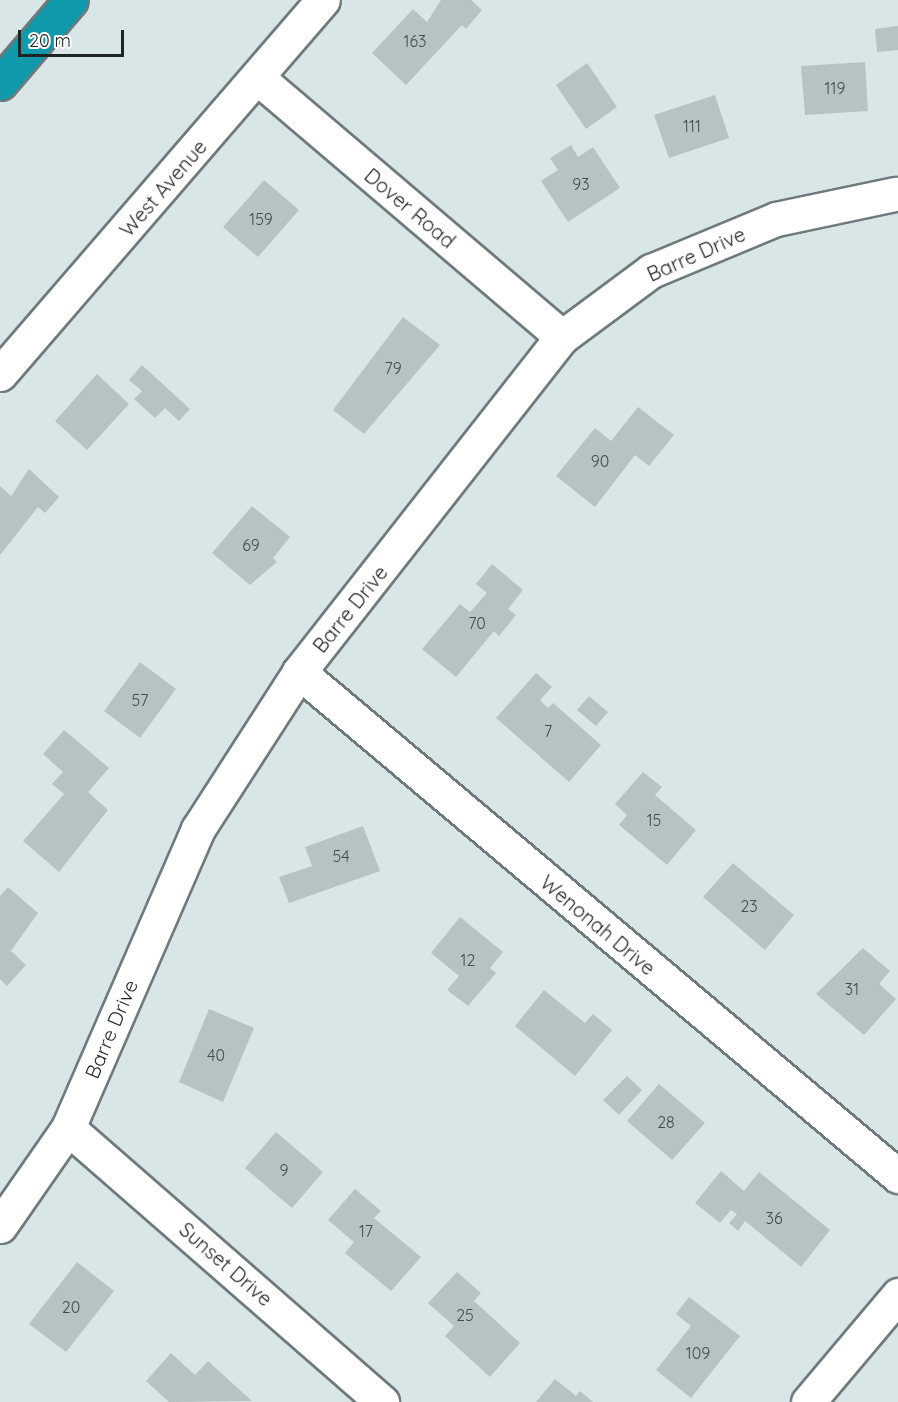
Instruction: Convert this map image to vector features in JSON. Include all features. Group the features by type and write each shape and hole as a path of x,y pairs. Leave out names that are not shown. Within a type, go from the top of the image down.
{"highway":[{"path":"0,83 72,0"}],"street":[{"name":"West Avenue","path":"0,374 259,79 323,0"},
{"name":"Dover Road","path":"259,79 562,337"},
{"name":"Barre Drive","path":"0,1226 68,1128 198,830 299,672 562,337 651,271 776,219 895,194"},
{"name":"Wenonah Drive","path":"299,672 898,1176"},
{"name":"Sunset Drive","path":"68,1128 382,1402"},
{"path":"808,1402 898,1295"}],"building":[{"path":"441,0 471,0 482,10 466,29 462,25 406,85 372,53 413,9 427,22"},
{"path":"898,26 898,50 877,52 875,29"},
{"path":"865,62 868,111 805,115 801,66"},
{"path":"587,63 617,107 586,129 556,85"},
{"path":"715,95 729,138 669,158 654,115"},
{"path":"571,145 578,157 593,147 620,188 568,222 541,181 558,170 550,158"},
{"path":"264,180 299,210 258,257 223,227"},
{"path":"403,317 440,345 364,434 333,410"},
{"path":"142,365 190,409 179,421 165,408 155,418 134,399 142,391 129,380"},
{"path":"97,374 129,404 87,450 55,421"},
{"path":"638,407 674,435 649,466 635,455 595,507 556,476 595,428 611,441"},
{"path":"29,469 59,497 45,513 38,507 0,555 0,486 11,496"},
{"path":"252,506 290,537 273,558 277,562 250,585 212,553"},
{"path":"492,564 523,590 508,609 516,615 499,636 494,631 456,677 422,649 460,604 470,612 487,593 476,584"},
{"path":"140,662 176,689 140,738 104,711"},
{"path":"536,673 552,687 540,700 548,708 553,703 601,745 569,782 496,718"},
{"path":"589,696 608,712 596,726 577,710"},
{"path":"64,730 109,768 88,792 108,810 59,872 23,841 64,794 52,784 63,772 43,754"},
{"path":"643,772 662,787 655,795 696,830 667,865 619,825 627,815 615,804"},
{"path":"363,826 380,871 289,903 279,877 312,866 305,847"},
{"path":"733,863 794,915 765,950 703,897"},
{"path":"8,887 38,913 11,951 26,965 7,986 0,979 0,896"},
{"path":"460,917 503,952 490,968 496,973 468,1006 447,990 459,976 431,953"},
{"path":"863,948 890,971 879,984 896,999 864,1035 816,994"},
{"path":"544,990 585,1023 593,1014 612,1030 575,1076 515,1026"},
{"path":"209,1009 254,1028 223,1102 179,1082"},
{"path":"627,1076 642,1090 619,1115 603,1100"},
{"path":"659,1084 705,1123 672,1160 627,1121"},
{"path":"276,1132 323,1172 292,1208 245,1168"},
{"path":"721,1171 744,1191 759,1172 830,1230 801,1267 745,1221 738,1231 729,1223 737,1214 731,1210 720,1223 695,1203"},
{"path":"355,1189 381,1211 374,1218 421,1257 391,1291 345,1253 354,1242 328,1220"},
{"path":"77,1262 114,1291 66,1352 29,1324"},
{"path":"457,1272 481,1293 474,1301 520,1343 490,1377 445,1336 454,1326 428,1303"},
{"path":"689,1297 740,1336 691,1398 656,1370 691,1326 676,1314"},
{"path":"171,1353 195,1375 208,1361 252,1401 169,1402 146,1381"},
{"path":"555,1379 576,1396 580,1391 593,1402 536,1402"}]}
